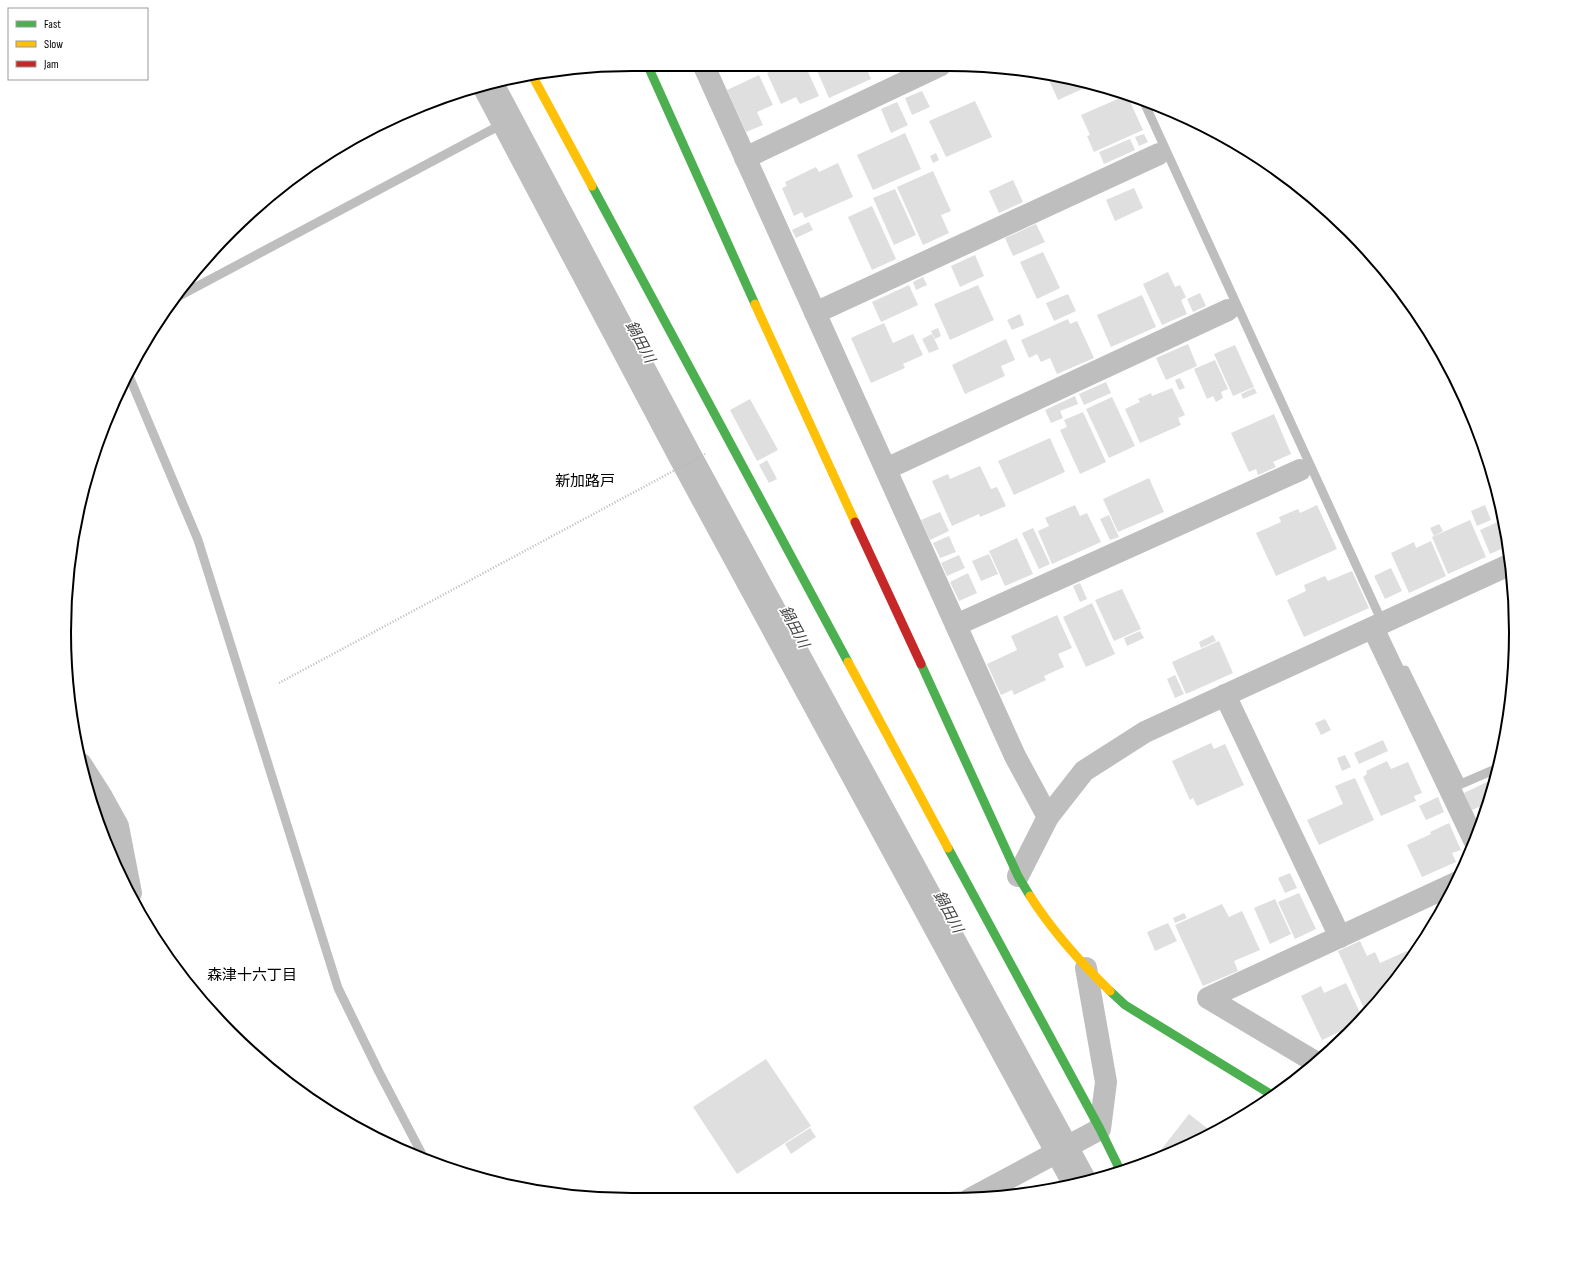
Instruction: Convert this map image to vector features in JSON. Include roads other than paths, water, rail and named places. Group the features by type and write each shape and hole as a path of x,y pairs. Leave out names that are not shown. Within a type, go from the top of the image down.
{"street":[{"path":"650,71 713,212 1018,876 1046,920 1086,968 1125,1005 1268,1092"},
{"path":"706,71 1015,756 1048,817"},
{"path":"745,158 928,71"},
{"path":"535,80 1093,1133 1117,1166"},
{"path":"815,313 1159,154"},
{"path":"886,469 1228,310"},
{"path":"956,625 1300,470"},
{"path":"1018,876 1048,817 1084,771 1145,732 1505,567"},
{"path":"1373,628 1471,834"},
{"path":"1225,695 1340,937"},
{"path":"91,779 118,826 128,878"},
{"path":"1311,1060 1208,998 1447,887"},
{"path":"983,1192 1093,1133 1106,1082 1086,968"}],"water":[{"name":"鍋田川","path":"506,86 702,453 1094,1174 1060,1181 670,463 475,94"}],"waterway":[{"path":"1147,108 1378,613"},
{"path":"185,293 493,129"},
{"path":"131,380 198,540 338,988 379,1072 420,1151"},
{"path":"1405,670 1461,784 1491,771"}],"district":[{"name":"新加路戸","path":"585,481"},
{"name":"森津十六丁目","path":"252,975"}]}
